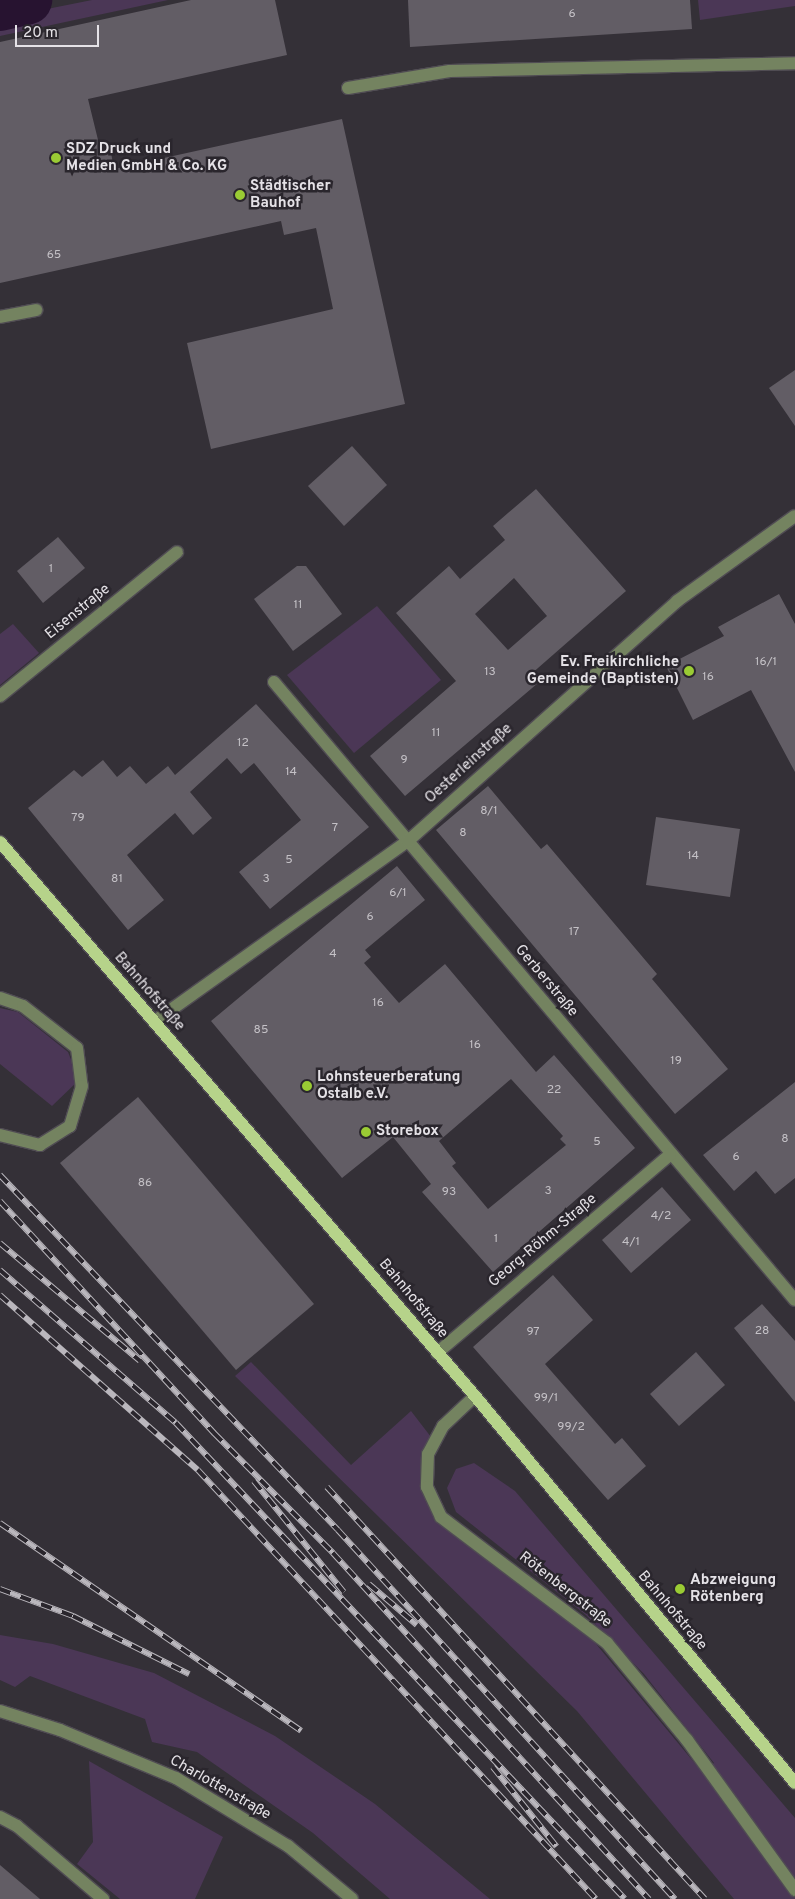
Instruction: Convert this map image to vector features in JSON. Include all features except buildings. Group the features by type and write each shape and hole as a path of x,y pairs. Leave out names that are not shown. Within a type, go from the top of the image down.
{"main road":[{"name":"Bahnhofstraße","path":"0,842 475,1396 795,1783"}],"street":[{"path":"348,88 450,71 795,63"},
{"path":"0,317 36,310"},
{"name":"Oesterleinstraße","path":"154,1022 408,841 677,601 795,516"},
{"name":"Eisenstraße","path":"0,696 177,552"},
{"name":"Gerberstraße","path":"274,682 670,1155 795,1300"},
{"path":"0,998 24,1006 77,1048 82,1086 70,1126 40,1145 0,1135"},
{"name":"Georg-Röhm-Straße","path":"437,1353 670,1155"},
{"name":"Rötenbergstraße","path":"475,1396 443,1426 428,1454 427,1487 441,1517 607,1643 687,1740 795,1890"},
{"name":"Charlottenstraße","path":"0,1711 60,1730 176,1778 288,1846 352,1899"},
{"path":"0,1817 24,1832 103,1899"}],"shaded area":[{"path":"0,0 45,0 47,9 92,0 168,0 0,36"},
{"path":"698,0 795,0 795,6 700,20"},
{"path":"377,606 441,680 354,753 287,675"},
{"path":"13,624 39,653 0,685 0,634"},
{"path":"0,1008 18,1012 68,1052 79,1080 52,1106 0,1064"},
{"path":"251,1362 351,1465 411,1411 431,1437 420,1481 435,1521 587,1633 702,1772 714,1763 644,1674 586,1615 456,1512 447,1488 456,1469 474,1463 515,1491 795,1818 795,1899 734,1899 577,1711 235,1376"},
{"path":"0,1635 53,1644 154,1673 275,1736 375,1804 490,1899 390,1899 313,1833 197,1752 152,1742 145,1719 30,1676 15,1687 0,1680"},
{"path":"89,1761 223,1837 195,1899 120,1899 77,1864 93,1842"}],"waterway":[{"path":"0,6 27,0"}],"railway":[{"path":"0,1175 338,1530 675,1899"},
{"path":"0,1201 214,1433 333,1553 649,1899"},
{"path":"0,1243 140,1361"},
{"path":"0,1270 176,1423 625,1899"},
{"path":"0,1295 198,1470 596,1899"},
{"path":"254,1481 344,1592"},
{"path":"327,1487 705,1899"},
{"path":"0,1523 301,1731"},
{"path":"369,1584 417,1625"},
{"path":"0,1589 73,1616 189,1674"},
{"path":"493,1767 557,1847"}],"place":[{"name":"SDZ Druck und Medien GmbH & Co. KG","path":"56,158"},
{"name":"Städtischer Bauhof","path":"240,195"},
{"name":"Ev. Freikirchliche Gemeinde (Baptisten)","path":"689,671"},
{"name":"Lohnsteuerberatung Ostalb e.V.","path":"307,1086"},
{"name":"Storebox","path":"366,1132"},
{"name":"Abzweigung Rötenberg","path":"680,1589"}]}
